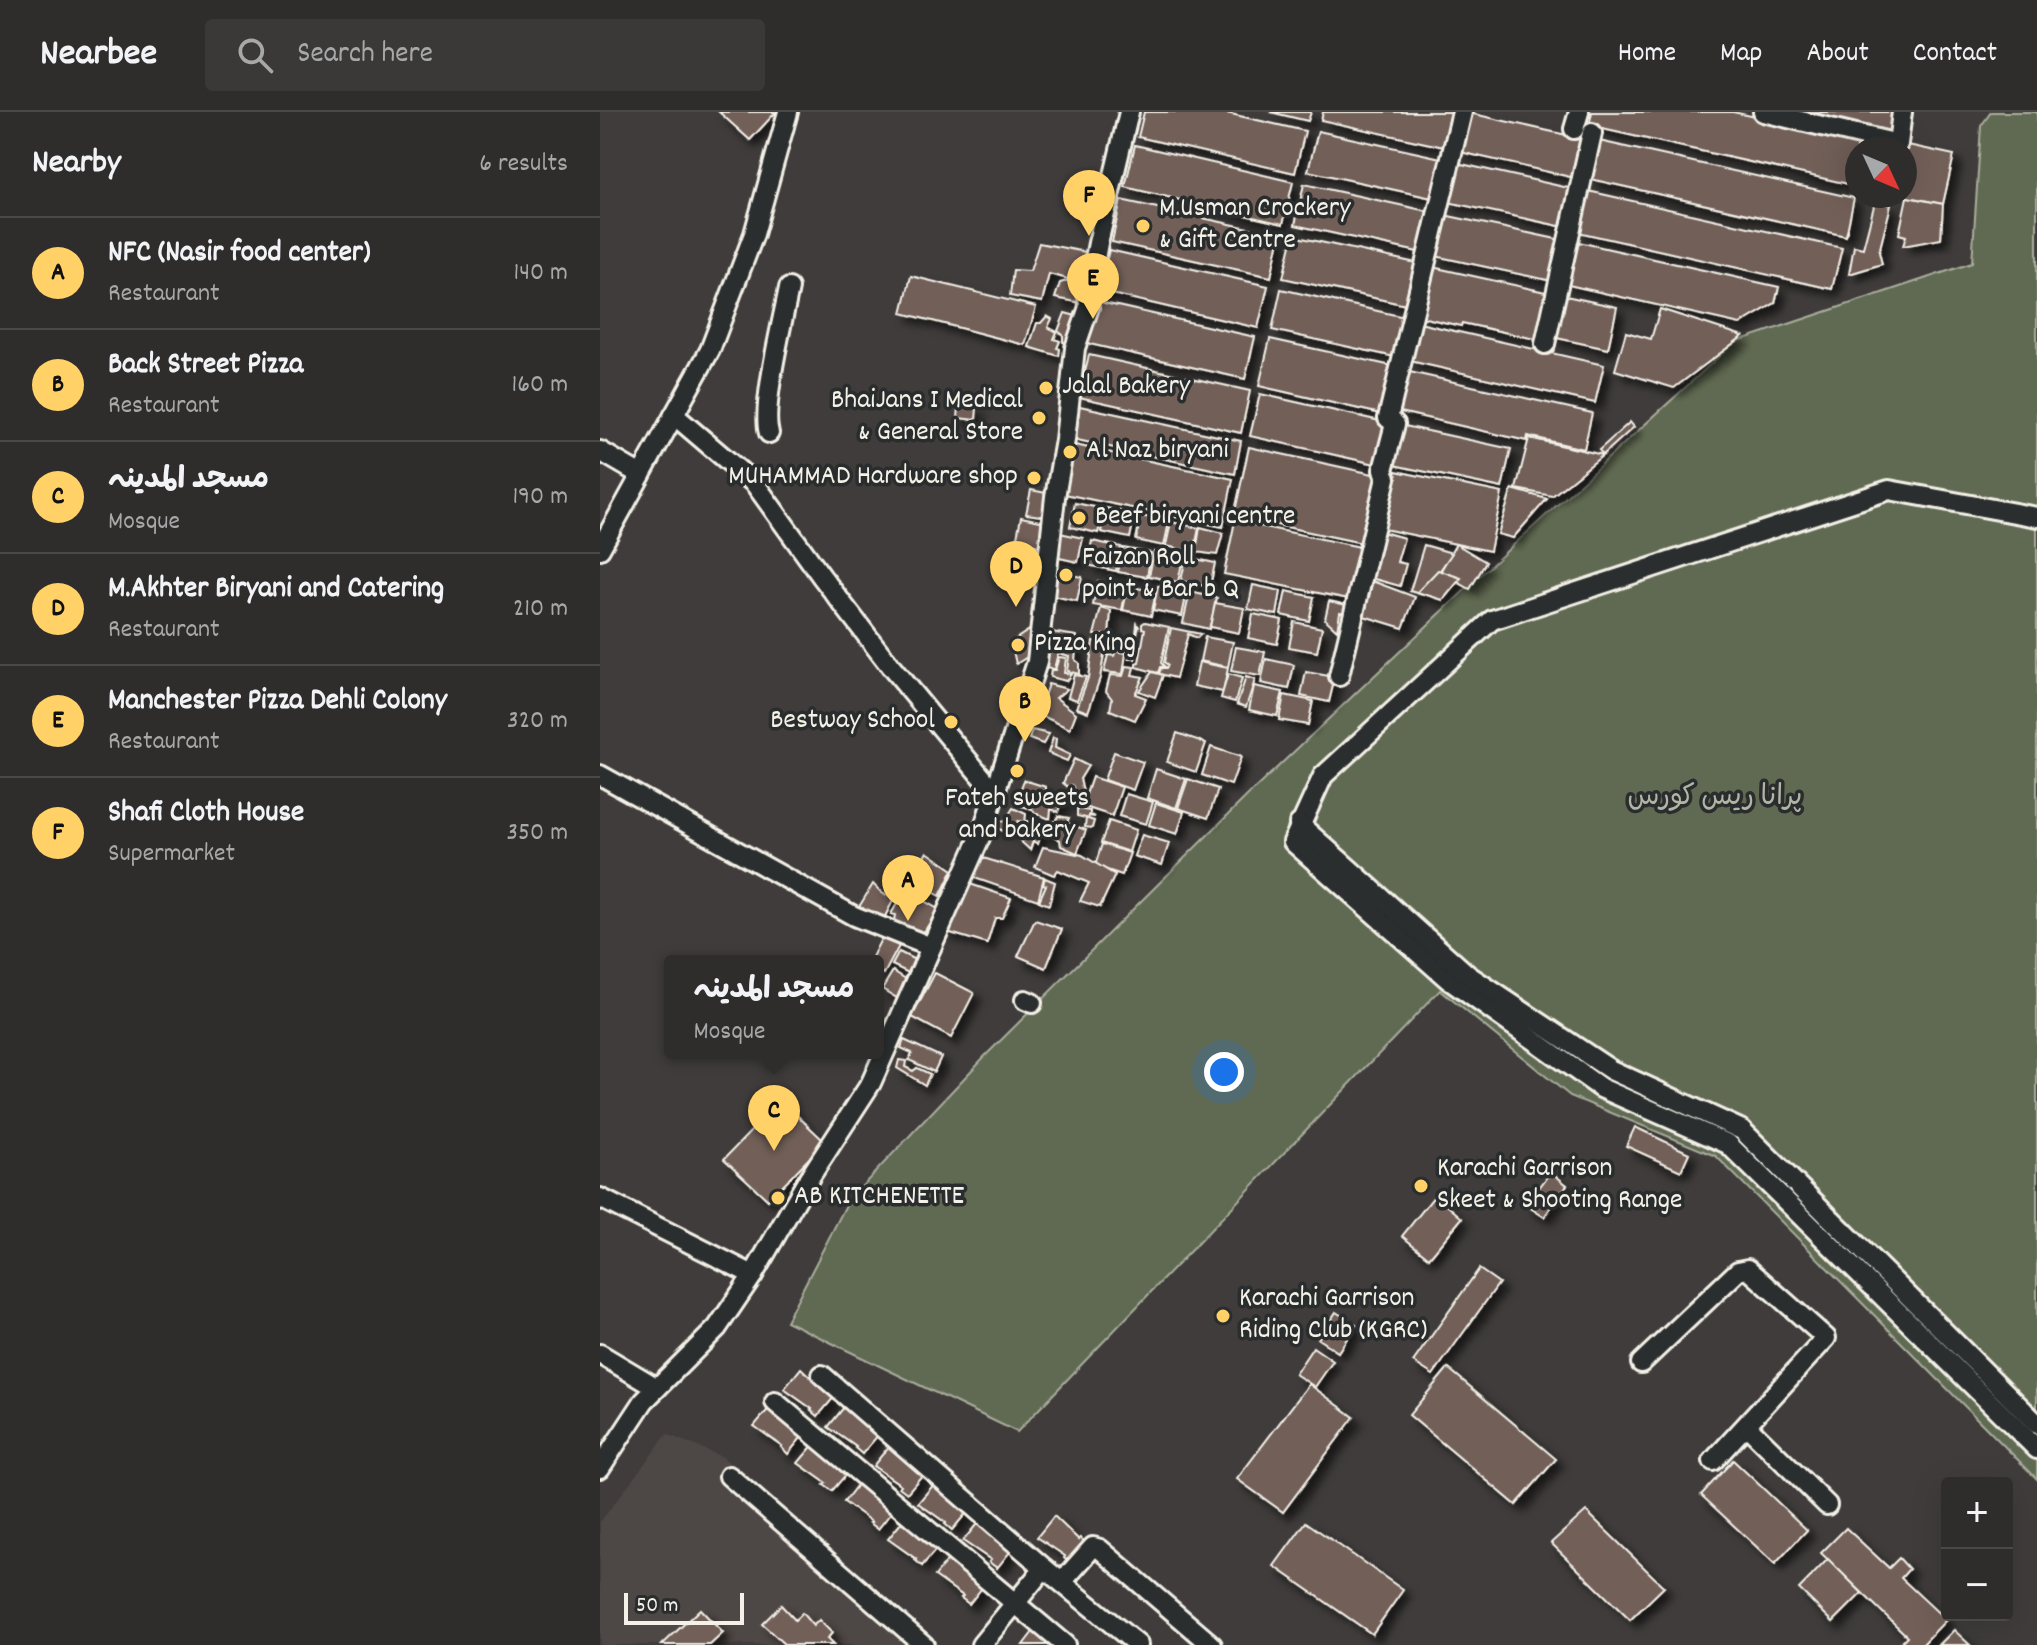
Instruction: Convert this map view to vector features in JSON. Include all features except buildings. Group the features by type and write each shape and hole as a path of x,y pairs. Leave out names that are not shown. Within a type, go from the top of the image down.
{"street":[{"path":"602,541 710,350 754,234 788,112"},
{"path":"884,1054 982,833 1037,662 1075,348 1089,307 1088,295 1096,250 1129,112"},
{"path":"1339,676 1386,478 1383,470 1395,424 1388,418 1391,404 1462,112"},
{"path":"1763,112 1898,144 1902,112"},
{"path":"1545,344 1582,125"},
{"path":"769,433 766,424 769,399 789,288"},
{"path":"674,415 755,484 891,667 995,793"},
{"path":"600,451 641,475"},
{"path":"2037,517 1889,490 1492,620 1323,776 1293,842 1449,980 1601,1088 1728,1144 2037,1449"},
{"path":"600,775 854,916 931,947"},
{"path":"1299,824 1468,975 1611,1070 1742,1130 2037,1424"},
{"path":"600,1468 644,1401 717,1328 871,1083 882,1059"},
{"path":"600,1198 753,1275"},
{"path":"1641,1363 1738,1271 1748,1269 1826,1338 1713,1461"},
{"path":"600,1354 657,1388"},
{"path":"822,1375 1044,1568 1138,1645"},
{"path":"775,1402 1065,1645"},
{"path":"1747,1426 1827,1505"},
{"path":"729,1476 924,1645"},
{"path":"1062,1582 1093,1547 1100,1549 1212,1645"},
{"path":"981,1645 1044,1568"}],"shaded area":[{"path":"667,1434 723,1457 933,1645 600,1645 600,1522"}],"green space":[{"name":"پرانا ریس کورس","path":"1991,112 2037,112 2037,1479 1716,1156 1570,1096 1440,990 1017,1432 786,1321 848,1201 985,1056 1246,797 1485,571 1735,342 1972,263 1981,126"}],"place":[{"name":"M.Usman Crockery & Gift Centre","path":"1143,226"},
{"name":"Shafi Cloth House","path":"1089,236"},
{"name":"Manchester Pizza Dehli Colony","path":"1093,319"},
{"name":"Jalal Bakery","path":"1046,388"},
{"name":"BhaiJans I Medical & General Store","path":"1039,418"},
{"name":"Al Naz biryani","path":"1070,452"},
{"name":"MUHAMMAD Hardware shop","path":"1034,478"},
{"name":"Beef biryani centre","path":"1079,518"},
{"name":"Faizan Roll point & Bar b Q","path":"1066,575"},
{"name":"M.Akhter Biryani and Catering","path":"1016,607"},
{"name":"Pizza King","path":"1018,645"},
{"name":"Bestway School","path":"951,722"},
{"name":"Back Street Pizza","path":"1025,742"},
{"name":"Fateh sweets and bakery","path":"1017,771"},
{"name":"NFC (Nasir food center)","path":"908,921"},
{"name":"مسجد المدینہ","path":"774,1151"},
{"name":"Karachi Garrison Skeet & Shooting Range","path":"1421,1186"},
{"name":"AB KITCHENETTE","path":"778,1198"},
{"name":"Karachi Garrison Riding Club (KGRC)","path":"1223,1316"}]}
